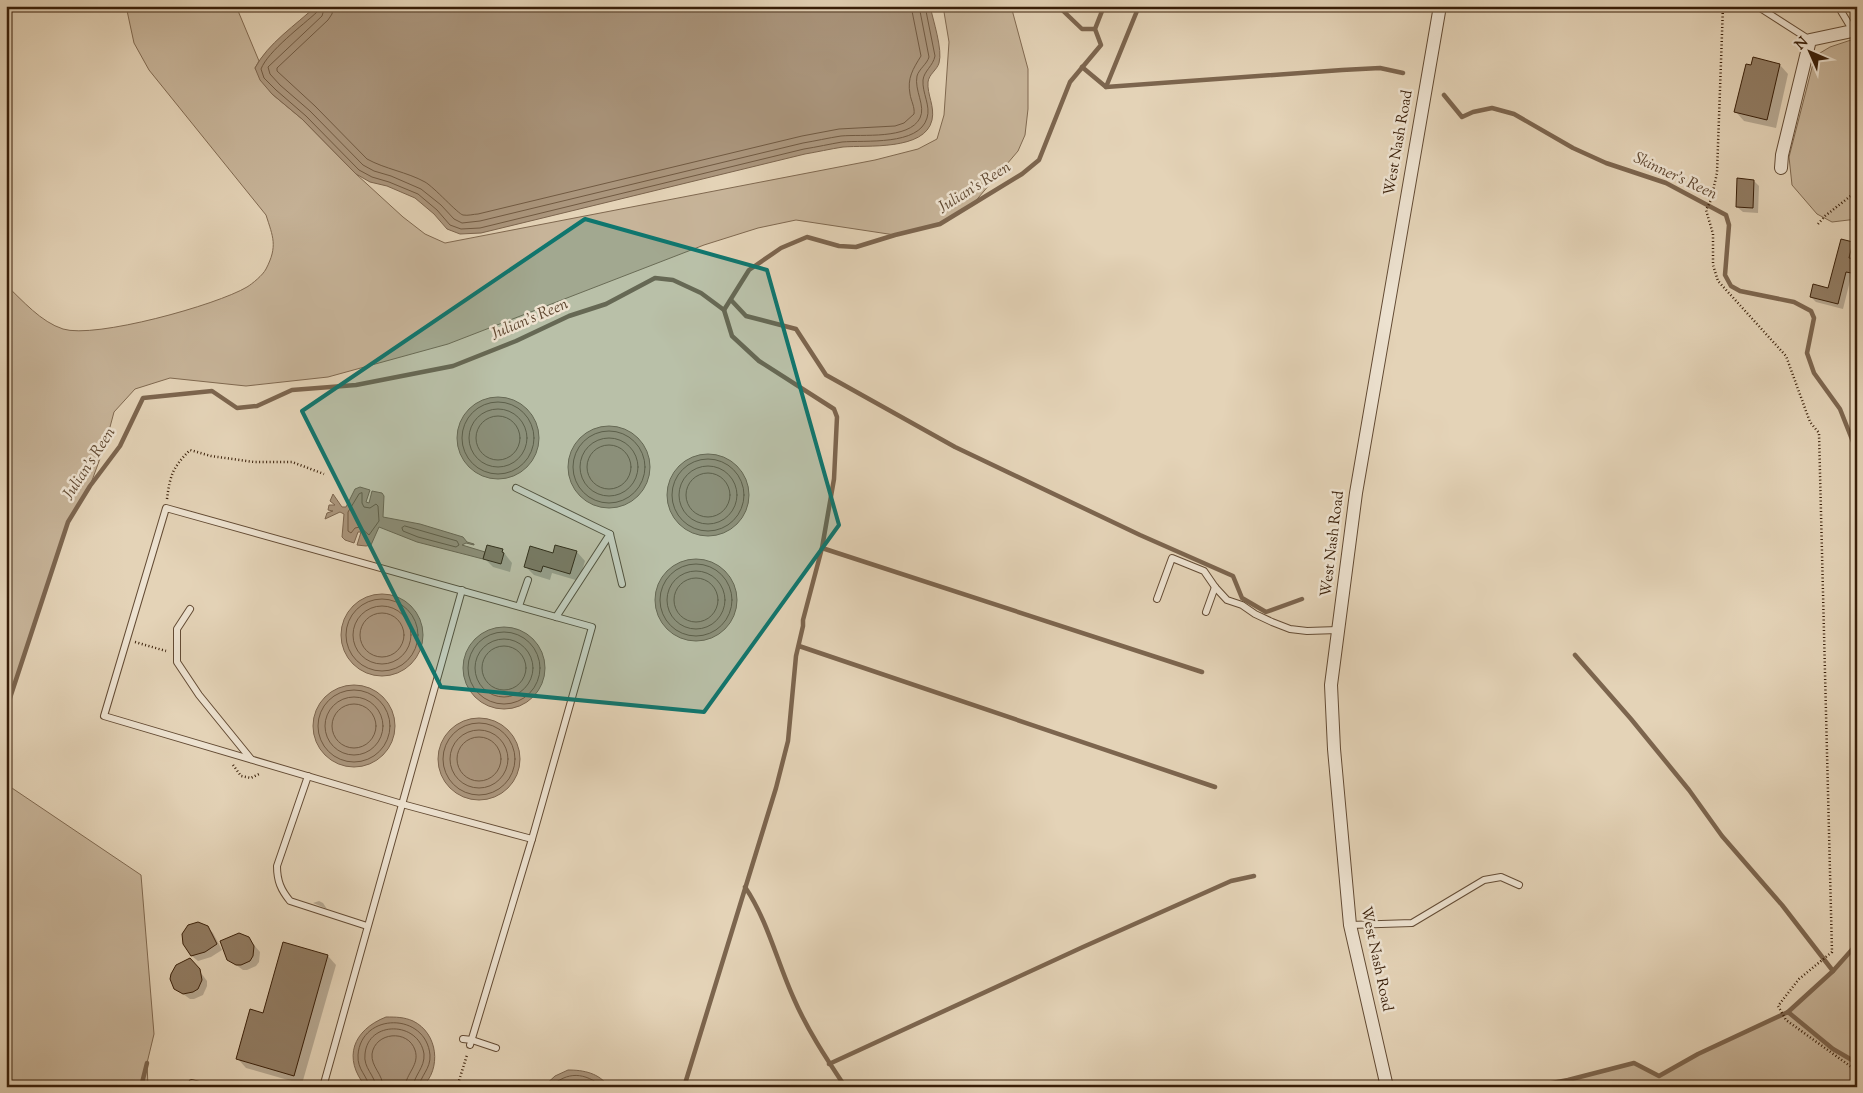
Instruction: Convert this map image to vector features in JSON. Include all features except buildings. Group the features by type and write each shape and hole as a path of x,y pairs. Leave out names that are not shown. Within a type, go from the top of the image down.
{"street":[{"name":"West Nash Road","path":"1387,1087 1350,925 1333,730 1331,685 1356,493 1440,6"},
{"path":"1781,168 1782,155 1810,40 1855,31"}],"lane":[{"path":"1757,6 1810,40"},
{"path":"1838,6 1855,31"},
{"path":"516,488 610,534"},
{"path":"471,1042 532,839 592,627 166,508 104,716 402,804 532,839"},
{"path":"610,534 622,584"},
{"path":"556,617 610,534"},
{"path":"1157,599 1172,558 1204,571 1215,587 1228,600 1242,605 1272,622 1290,629 1338,630"},
{"path":"519,606 528,580"},
{"path":"1206,612 1215,587"},
{"path":"323,1087 462,590"},
{"path":"190,610 178,629 177,662 199,696 252,760"},
{"path":"308,776 277,866 277,879 282,892 290,901 367,926"},
{"path":"1350,925 1412,923 1484,880 1501,877 1519,885"},
{"path":"463,1039 496,1048"},
{"path":"192,1083 207,1087"}],"path":[{"path":"1723,6 1717,173 1711,200 1706,210 1713,234 1713,265 1718,281 1786,356 1810,422 1818,433 1832,952 1799,979 1778,1006 1786,1020 1857,1071"},
{"path":"1818,224 1825,216 1857,191"},
{"path":"166,508 170,477 180,460 190,450 211,456 254,462 292,462 324,474"},
{"path":"127,639 177,654"},
{"path":"457,1087 471,1042"}],"highlighted area":[{"path":"585,219 767,270 839,525 704,712 441,687 302,411"}],"shaded area":[{"path":"126,6 236,6 259,61 255,68 272,94 302,119 356,174 403,217 425,234 445,243 875,160 918,149 937,139 944,115 949,42 943,6 1011,6 1028,69 1028,109 1025,135 1018,151 973,204 940,224 895,235 796,220 758,228 704,245 448,344 328,377 246,386 170,378 135,389 114,412 106,442 90,486 68,522 6,710 6,285 33,310 55,326 79,331 101,329 127,325 184,311 232,294 247,287 260,277 266,269 272,254 273,242 266,215 149,70 134,43"},
{"path":"1857,38 1857,219 1832,222 1817,214 1792,185 1789,157 1815,56 1830,47"},
{"path":"6,784 141,875 154,1034 147,1063 148,1087 6,1087"},
{"path":"1857,944 1857,1087 1531,1087 1568,1080 1634,1063 1659,1076 1698,1054 1788,1012 1833,971"}],"water":[{"path":"316,6 930,6 940,51 939,63 928,82 933,115 927,130 919,137 907,142 880,146 843,147 805,154 481,233 460,234 447,229 434,214 415,198 387,186 370,182 356,174 302,119 272,94 260,80 255,68 267,50"},
{"path":"498,397 514,400 527,409 536,422 539,438 536,454 527,467 514,476 498,479 482,476 469,467 460,454 457,438 460,422 469,409 482,400"},
{"path":"609,426 625,429 638,438 647,451 650,467 647,483 638,496 625,505 609,508 593,505 580,496 571,483 568,467 571,451 580,438 593,429"},
{"path":"708,454 724,457 737,466 746,479 749,495 746,511 737,524 724,533 708,536 692,533 679,524 670,511 667,495 670,479 679,466 692,457"},
{"path":"360,487 370,490 366,502 369,503 372,491 382,493 384,496 383,517 420,524 463,537 467,542 474,545 466,543 462,545 485,552 483,559 417,542 379,527 371,545 357,545 361,532 358,532 354,543 345,540 342,537 344,514 340,512 325,519 327,513 333,511 328,510 329,505 335,505 330,501 333,494 342,507 346,507 355,489"},
{"path":"696,559 712,562 725,571 734,584 737,600 734,616 725,629 712,638 696,641 680,638 667,629 658,616 655,600 658,584 667,571 680,562"},
{"path":"382,594 398,597 411,606 420,619 423,635 420,651 411,664 398,673 382,676 366,673 353,664 344,651 341,635 344,619 353,606 366,597"},
{"path":"504,627 520,630 533,639 542,652 545,668 542,684 533,697 520,706 504,709 488,706 475,697 466,684 463,668 466,652 475,639 488,630"},
{"path":"354,685 370,688 383,697 392,710 395,726 392,742 383,755 370,764 354,767 338,764 325,755 316,742 313,726 316,710 325,697 338,688"},
{"path":"479,718 495,721 508,730 517,743 520,759 517,775 508,788 495,797 479,800 463,797 450,788 441,775 438,759 441,743 450,730 463,721"},
{"path":"386,1017 397,1017 413,1021 428,1034 432,1042 435,1061 433,1071 422,1087 366,1087 359,1076 354,1066 353,1056 359,1037 366,1029"},
{"path":"568,1070 596,1075 609,1087 543,1087 555,1076"}],"waterway":[{"path":"1058,6 1082,29 1095,29"},
{"name":"Julian's Reen","path":"6,710 68,522 90,486 120,446 143,398 212,391 237,408 257,406 292,390 356,385 453,366 516,341 569,316 606,304 655,278 673,280 701,293 724,310 749,270 781,248 807,237 839,246 856,247 940,224 1022,174 1039,160 1070,82 1101,45 1095,29 1104,6"},
{"path":"1106,87 1139,6"},
{"path":"1082,67 1106,87 1380,68 1403,73"},
{"name":"Skinner's Reen","path":"1444,95 1462,117 1473,112 1492,108 1514,114 1573,148 1606,163 1666,183 1726,215 1729,225 1725,275 1731,286 1740,291 1794,302 1811,311 1814,318 1807,353 1814,373 1840,409 1857,452"},
{"path":"731,300 746,316 796,329 826,375 955,447 1140,535 1233,576 1242,598 1266,612 1302,599"},
{"path":"684,1087 776,788 788,741 796,656 803,620 822,548 834,479 837,417 834,409 759,361 732,336 724,310"},
{"path":"822,548 1202,672"},
{"path":"799,646 1215,787"},
{"path":"1575,655 1689,790 1722,836 1782,905 1833,971"},
{"path":"829,1064 1231,881 1254,876"},
{"path":"745,887 760,914 799,1010 817,1043 844,1085"},
{"path":"1788,1012 1833,971 1857,944"},
{"path":"1531,1087 1568,1080 1634,1063 1659,1076 1698,1054 1788,1012 1833,1049 1857,1063"},
{"name":"Julian's Reen","path":"141,1087 147,1063"}]}
